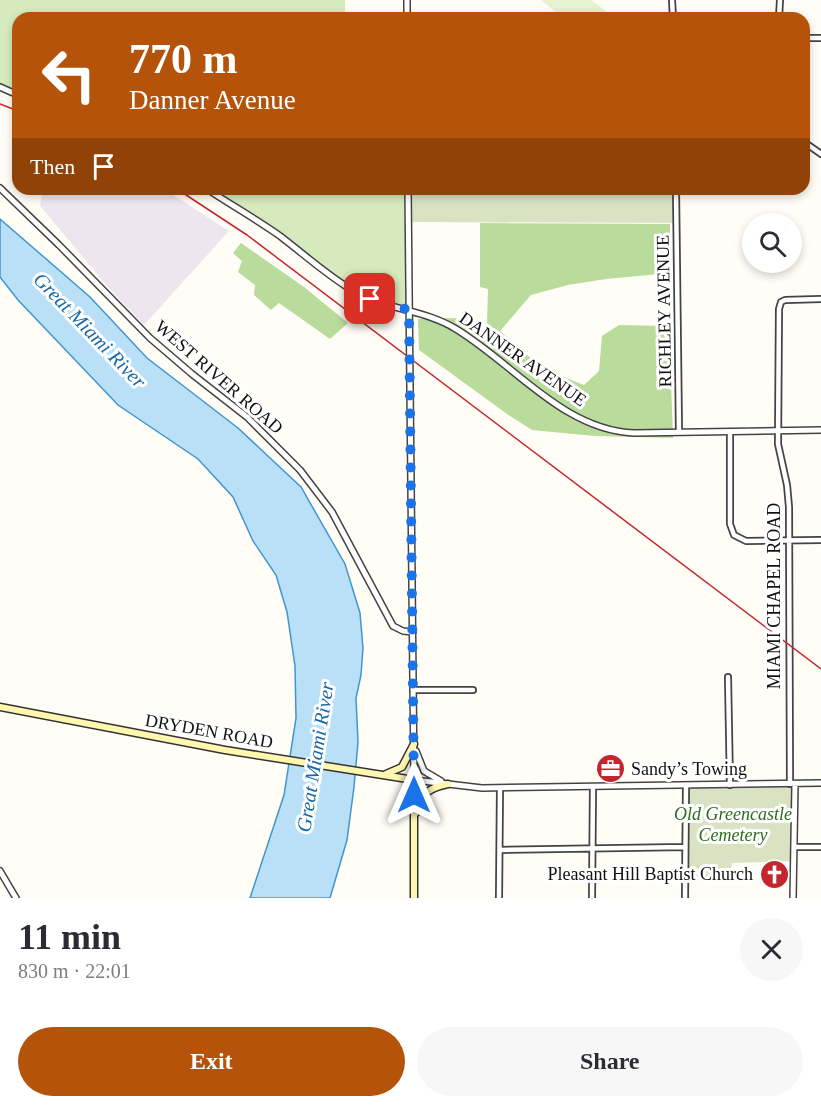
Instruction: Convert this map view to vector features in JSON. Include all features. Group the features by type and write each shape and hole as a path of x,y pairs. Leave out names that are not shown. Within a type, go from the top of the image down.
{"main road":[{"name":"DRYDEN ROAD","path":"0,707 266,757 382,775 397,774 414,780"},
{"path":"397,774 414,744"},
{"path":"414,780 414,898"},
{"path":"414,819 419,803 428,790 448,784"}],"street":[{"path":"819,153 821,146"},
{"name":"WEST RIVER ROAD","path":"0,188 150,338 247,417 300,470 332,512 393,626 402,632 413,632"},
{"name":"DANNER AVENUE","path":"216,195 277,235 354,291 380,303 409,310 453,327 553,401 595,427 627,433 821,430"},
{"path":"408,195 414,780 475,788 821,783"},
{"name":"RICHLEY AVENUE","path":"676,195 679,432"},
{"name":"MIAMI CHAPEL ROAD","path":"793,898 788,492 778,450 777,431 779,309 781,301 821,299"},
{"path":"730,432 730,524 734,535 746,541 821,540"},
{"path":"728,677 730,785"},
{"path":"414,690 473,690"},
{"path":"414,744 424,771 448,784"},
{"path":"685,898 686,786"},
{"path":"592,898 593,787"},
{"path":"499,898 500,788"},
{"path":"500,850 685,847"},
{"path":"794,847 821,847"},
{"path":"0,871 16,898"}],"shaded area":[{"path":"42,195 173,195 229,231 144,325 114,294 40,206"}],"green space":[{"path":"0,0 345,0 345,12 12,12 12,92 0,87"},
{"path":"541,0 592,0 607,12 556,12"},
{"path":"216,195 408,195 409,310 354,291 277,235"},
{"path":"408,195 676,195 676,223 408,222"},
{"path":"480,223 670,224 670,273 568,285 531,295 500,331 543,369 584,385 599,371 602,336 619,325 669,326 673,438 594,436 532,430 419,350 418,319 458,318 487,324 488,289 480,287"},
{"path":"241,243 304,287 348,323 330,339 279,303 271,310 254,295 255,285 238,272 242,261 233,253"},
{"name":"Old Greencastle Cemetery","path":"795,784 794,861 732,863 730,878 685,878 686,786"}],"water":[{"name":"Great Miami River","path":"0,219 90,297 147,358 238,428 301,487 345,564 360,613 363,648 356,698 358,742 354,787 347,840 330,898 250,898 284,795 296,718 295,666 287,612 276,575 253,541 233,497 198,459 118,405 18,300 0,277"}],"railway":[{"path":"0,104 12,109"},
{"path":"186,195 247,235 821,669"}],"place":[{"name":"Sandy’s Towing","path":"610,769"},
{"name":"Pleasant Hill Baptist Church","path":"774,874"}],"route":[{"path":"370,299 409,310 414,795"}]}
